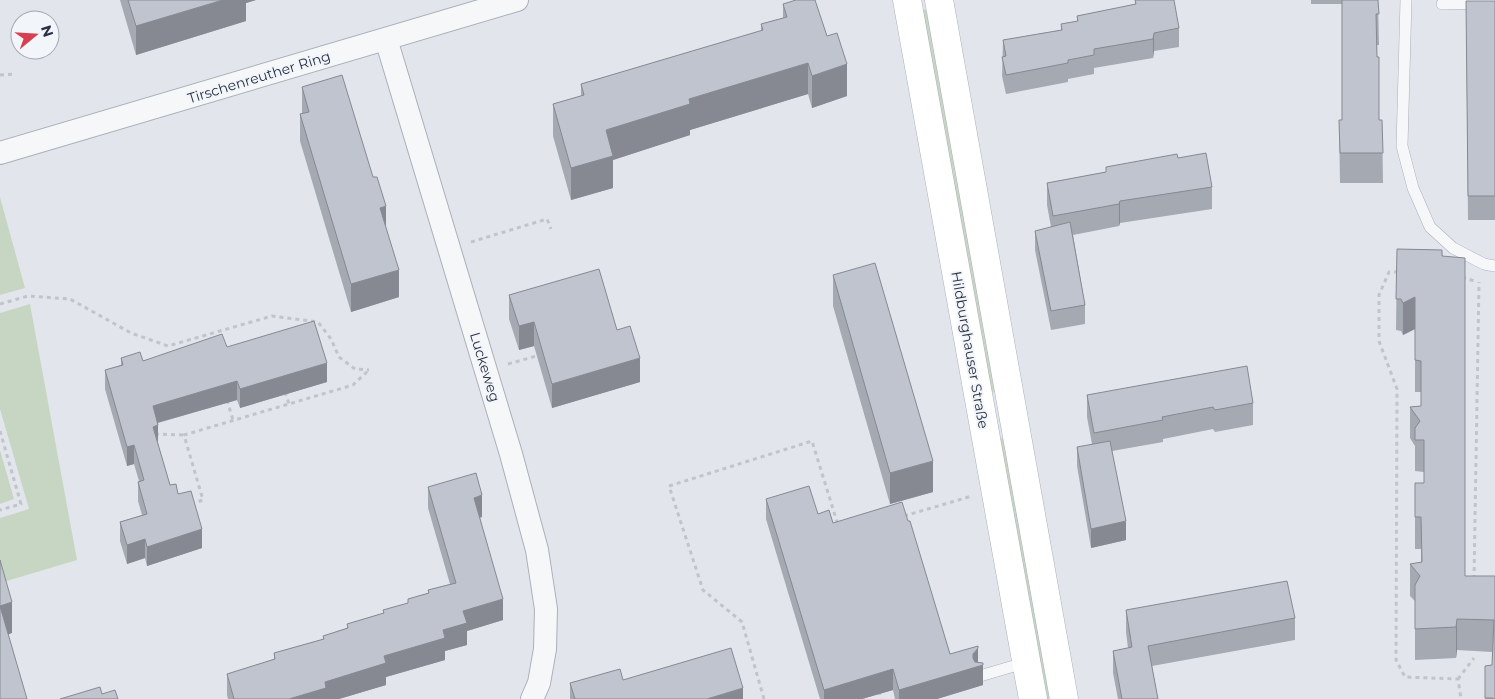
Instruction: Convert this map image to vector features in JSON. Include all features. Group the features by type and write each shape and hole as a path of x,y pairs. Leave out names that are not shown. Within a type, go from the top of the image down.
{"main road":[{"name":"Hildburghauser Straße","path":"907,0 996,416 1064,699"},
{"name":"Hildburghauser Straße","path":"939,0 996,416 1027,662 1034,699"}],"street":[{"name":"Tirschenreuther Ring","path":"0,153 517,0"},
{"name":"Luckeweg","path":"386,39 511,454 537,550 546,609 545,649 539,683 532,699"}],"lane":[{"path":"1406,0 1402,146 1413,188 1430,227 1453,248 1484,264 1495,266"},
{"path":"1442,4 1495,3"},
{"path":"980,676 1027,662"}],"path":[{"path":"0,75 15,74"},
{"path":"470,243 547,220 550,230"},
{"path":"1398,272 1389,272 1379,295 1379,341 1398,389 1396,660 1406,677 1458,679"},
{"path":"1453,276 1487,284"},
{"path":"1474,582 1478,282"},
{"path":"0,304 28,296 70,299 131,333 168,346 272,316 318,322 331,339 339,357 355,369 370,370 353,385 184,435 155,434"},
{"path":"507,364 546,352"},
{"path":"285,390 289,404"},
{"path":"227,400 233,420"},
{"path":"0,431 20,504 0,510"},
{"path":"184,435 203,500 186,506"},
{"path":"764,699 742,622 703,590 669,486 812,441 840,534"},
{"path":"897,518 973,496"},
{"path":"1461,699 1458,679 1474,658"},
{"path":"879,689 882,699"}],"green space":[{"path":"929,9 998,391 991,392 922,10"},
{"path":"0,197 25,288 0,295"},
{"path":"30,304 77,560 0,583 0,518 29,509 0,409 0,313"},
{"path":"1007,437 1054,699 1047,699 1000,439"},
{"path":"0,450 14,499 0,504"}],"building":[{"path":"128,0 223,0 136,26"},
{"path":"796,0 815,0 827,36 837,33 847,64 812,76 808,63 689,99 690,104 606,130 613,156 571,168 553,104 584,95 581,84 763,30 761,24 787,17 783,4"},
{"path":"1135,0 1174,0 1179,28 1154,33 1153,39 1094,49 1094,55 1068,60 1068,63 1006,75 1002,57 1006,56 1003,40 1062,30 1061,24 1078,21 1077,16 1136,4"},
{"path":"1342,0 1378,0 1379,14 1376,14 1377,57 1379,57 1379,120 1382,120 1383,153 1340,153 1339,120 1342,120"},
{"path":"1466,1 1495,1 1495,196 1468,196"},
{"path":"342,75 373,177 377,177 386,206 380,208 399,270 351,284 300,114 309,112 302,87"},
{"path":"1206,153 1212,187 1120,201 1119,204 1053,216 1047,183 1106,172 1106,167 1177,154 1178,158"},
{"path":"1070,222 1085,305 1051,311 1035,231"},
{"path":"1397,249 1442,250 1442,256 1465,258 1465,576 1495,576 1495,699 1485,698 1485,666 1492,665 1494,620 1457,619 1456,627 1415,629 1415,585 1420,576 1410,564 1422,562 1421,517 1415,517 1415,483 1424,483 1424,440 1415,440 1415,428 1420,421 1410,407 1421,406 1421,361 1415,360 1415,297 1403,303 1401,299 1396,299"},
{"path":"875,263 933,461 890,473 833,275"},
{"path":"599,269 617,330 630,326 640,358 552,384 534,322 519,326 509,295"},
{"path":"314,321 327,363 240,389 237,381 153,406 158,425 153,427 170,485 176,484 178,494 191,491 202,529 147,547 145,539 127,545 120,522 147,514 138,482 144,480 134,445 127,447 105,370 123,365 121,358 140,352 143,361 222,334 227,347"},
{"path":"1247,366 1253,403 1215,410 1213,407 1162,417 1163,420 1094,433 1087,395"},
{"path":"1110,441 1126,521 1091,529 1077,447"},
{"path":"476,473 482,495 474,498 503,599 463,611 467,623 443,630 445,638 384,656 386,663 325,682 326,688 289,699 234,699 227,674 275,659 274,653 324,639 323,636 348,628 347,624 384,613 383,610 408,603 408,599 429,593 428,590 456,583 428,487"},
{"path":"809,486 818,514 829,510 833,523 902,502 908,521 910,521 950,654 978,646 973,654 973,658 975,662 983,663 983,665 899,690 893,669 824,690 766,499"},
{"path":"0,560 12,602 0,606"},
{"path":"1287,581 1295,618 1148,646 1158,699 1122,699 1113,651 1132,647 1126,610"},
{"path":"0,606 27,699 0,699"},
{"path":"731,648 743,688 707,699 575,699 570,683 620,669 623,680"},
{"path":"100,687 102,694 115,690 118,699 60,699"}]}
